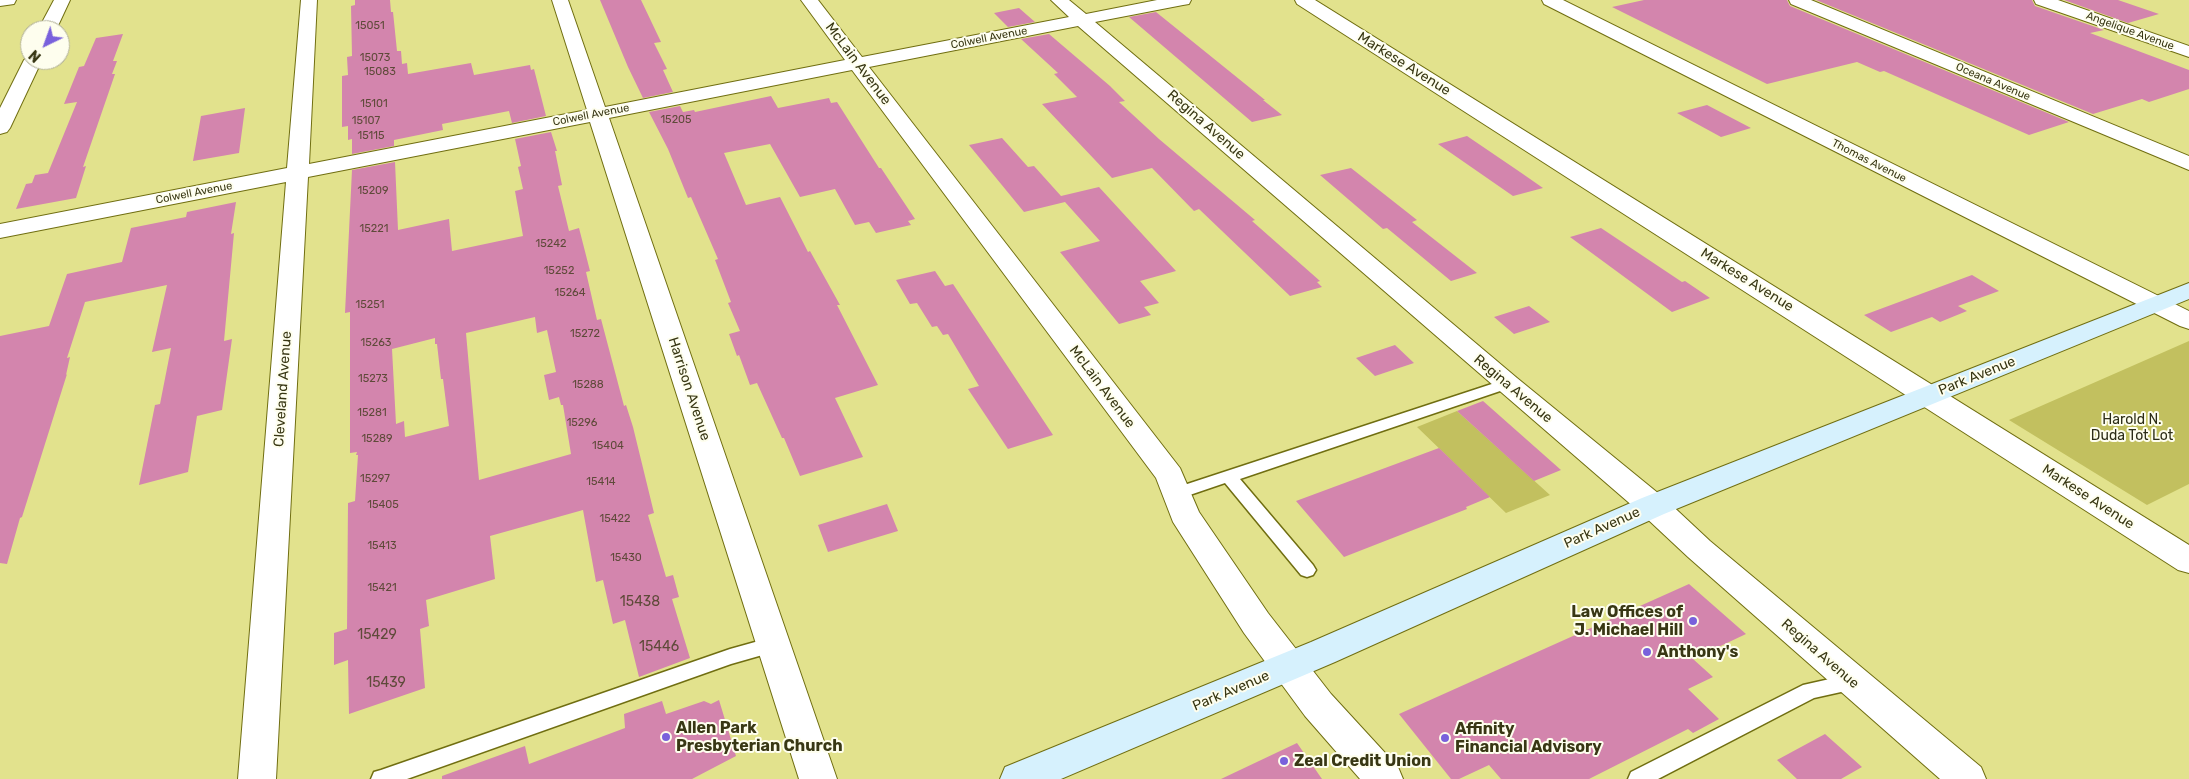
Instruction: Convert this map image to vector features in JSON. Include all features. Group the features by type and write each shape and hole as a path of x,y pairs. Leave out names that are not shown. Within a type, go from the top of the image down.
{"street":[{"path":"0,1 8,0"},
{"path":"52,20 62,0"},
{"name":"Cleveland Avenue","path":"257,779 310,0"},
{"name":"Harrison Avenue","path":"560,0 772,645 818,779"},
{"name":"McLain Avenue","path":"809,0 1170,475 1184,514 1256,623 1318,704 1384,779"},
{"name":"Regina Avenue","path":"1059,0 1507,384 1653,506 1852,682 1967,779"},
{"name":"Colwell Avenue","path":"0,231 1183,0"},
{"name":"Markese Avenue","path":"1303,0 2189,561"},
{"name":"Thomas Avenue","path":"1550,0 2189,321"},
{"name":"Oceana Avenue","path":"1797,0 2189,164"},
{"name":"Angelique Avenue","path":"2042,0 2189,52"},
{"path":"0,128 28,70"},
{"name":"Park Avenue","path":"1019,779 1332,648 1653,506 2189,290"}],"lane":[{"path":"1178,493 1507,384"},
{"path":"1229,477 1307,570"},
{"path":"381,779 730,657 772,645"},
{"path":"1638,779 1810,691 1852,682"}],"green space":[{"name":"Harold N. Duda Tot Lot","path":"2189,341 2189,484 2147,505 2009,420"},
{"path":"1457,411 1550,495 1506,513 1417,427"}],"building":[{"path":"355,0 390,0 397,51 401,51 402,64 407,63 408,74 471,63 474,75 530,65 531,70 534,69 546,116 512,123 509,111 442,124 443,130 394,140 394,146 352,154 352,139 348,140 348,126 342,127 342,76 348,75 347,57 352,56 351,6 355,5"},
{"path":"600,0 641,0 661,42 654,43 667,69 663,70 673,92 643,98"},
{"path":"1644,0 1787,0 1790,6 2069,122 2029,135 1884,71 1880,72 1857,62 1767,84 1612,7"},
{"path":"1816,0 2032,0 2035,6 2104,30 2090,33 2189,70 2189,89 2149,102 2142,99 2093,114"},
{"path":"2064,0 2118,0 2159,14 2128,23"},
{"path":"1019,8 1035,22 1008,27 994,13"},
{"path":"1156,12 1282,115 1252,122 1129,17"},
{"path":"123,34 113,61 117,61 112,74 115,74 83,167 86,166 76,198 16,209 26,184 32,183 35,175 48,173 77,102 64,104 79,67 84,66 96,38"},
{"path":"1049,34 1110,86 1125,101 1119,102 1159,139 1255,220 1252,221 1320,281 1317,282 1322,287 1290,296 1199,209 1194,211 1152,168 1112,178 1042,104 1077,97 1054,74 1058,73 1021,39"},
{"path":"771,96 778,108 829,98 831,103 837,102 879,168 881,168 915,219 908,221 911,225 876,233 869,222 855,225 835,189 800,197 770,144 724,153 746,205 780,197 808,252 810,251 840,305 837,305 878,385 835,398 863,457 800,476 757,383 750,385 739,355 737,356 729,334 740,331 728,303 731,302 715,260 718,259 691,197 688,198 668,149 649,112 680,106 683,112 694,110 695,112"},
{"path":"1707,105 1751,128 1721,137 1677,113"},
{"path":"245,108 239,153 193,161 201,116"},
{"path":"551,132 557,151 555,151 562,185 558,186 569,231 579,228 590,271 586,272 597,320 601,319 624,406 626,405 633,427 654,513 648,515 666,577 673,575 679,597 672,599 690,658 639,677 625,620 613,624 603,580 596,582 583,510 490,536 495,579 426,600 429,626 420,629 425,688 349,714 348,660 334,665 334,633 347,629 348,503 355,501 358,455 356,455 357,452 350,453 350,312 345,313 352,170 395,162 398,230 449,219 452,251 523,236 515,191 523,189 518,167 521,166 515,139","holes":["535,317 537,333 547,330 556,372 544,375 549,400 559,397 561,405 563,405 571,454 479,480 466,333","435,338 449,426 405,437 404,421 396,424 392,349"]},
{"path":"1467,136 1543,188 1513,196 1438,144"},
{"path":"1002,138 1028,167 1034,166 1061,196 1099,187 1176,271 1140,281 1159,303 1144,307 1151,315 1119,324 1060,252 1100,241 1065,202 1024,212 969,145"},
{"path":"1351,168 1417,220 1412,222 1477,273 1451,281 1387,228 1383,229 1320,175"},
{"path":"236,202 231,234 234,233 224,341 232,339 222,410 197,416 188,472 139,485 155,405 160,404 171,348 152,352 167,285 85,302 67,358 70,357 67,374 7,564 0,563 0,336 49,326 67,274 122,262 131,228 186,217 187,212"},
{"path":"1601,228 1682,282 1685,281 1710,298 1672,312 1570,237"},
{"path":"935,271 945,286 953,284 1053,435 1008,449 968,389 979,386 948,334 943,335 937,326 932,327 917,303 910,304 896,280"},
{"path":"1972,275 1999,291 1958,306 1967,311 1940,322 1932,317 1891,332 1864,315"},
{"path":"1529,306 1550,322 1514,334 1494,317"},
{"path":"1395,345 1414,363 1375,376 1356,358"},
{"path":"1483,401 1561,470 1534,481 1457,411"},
{"path":"1439,448 1490,497 1466,507 1467,509 1344,557 1296,501"},
{"path":"887,504 898,531 828,552 818,525"},
{"path":"1689,584 1746,634 1693,659 1713,677 1688,689 1719,719 1693,733 1688,729 1589,779 1501,779 1489,765 1459,779 1451,779 1399,714"},
{"name":"Allen Park Presbyterian Church","path":"719,700 736,756 692,779 442,779 442,776 525,746 529,764 625,728 624,714 662,701 666,714 704,701 711,704"},
{"path":"1825,734 1862,767 1841,779 1797,779 1777,760"},
{"name":"Zeal Credit Union","path":"1297,743 1322,779 1221,779"}],"place":[{"name":"Law Offices of J. Michael Hill","path":"1693,621"},
{"name":"Anthony's","path":"1647,652"},
{"name":"Allen Park Presbyterian Church","path":"666,737"},
{"name":"Affinity Financial Advisory","path":"1445,738"},
{"name":"Zeal Credit Union","path":"1284,761"}]}
